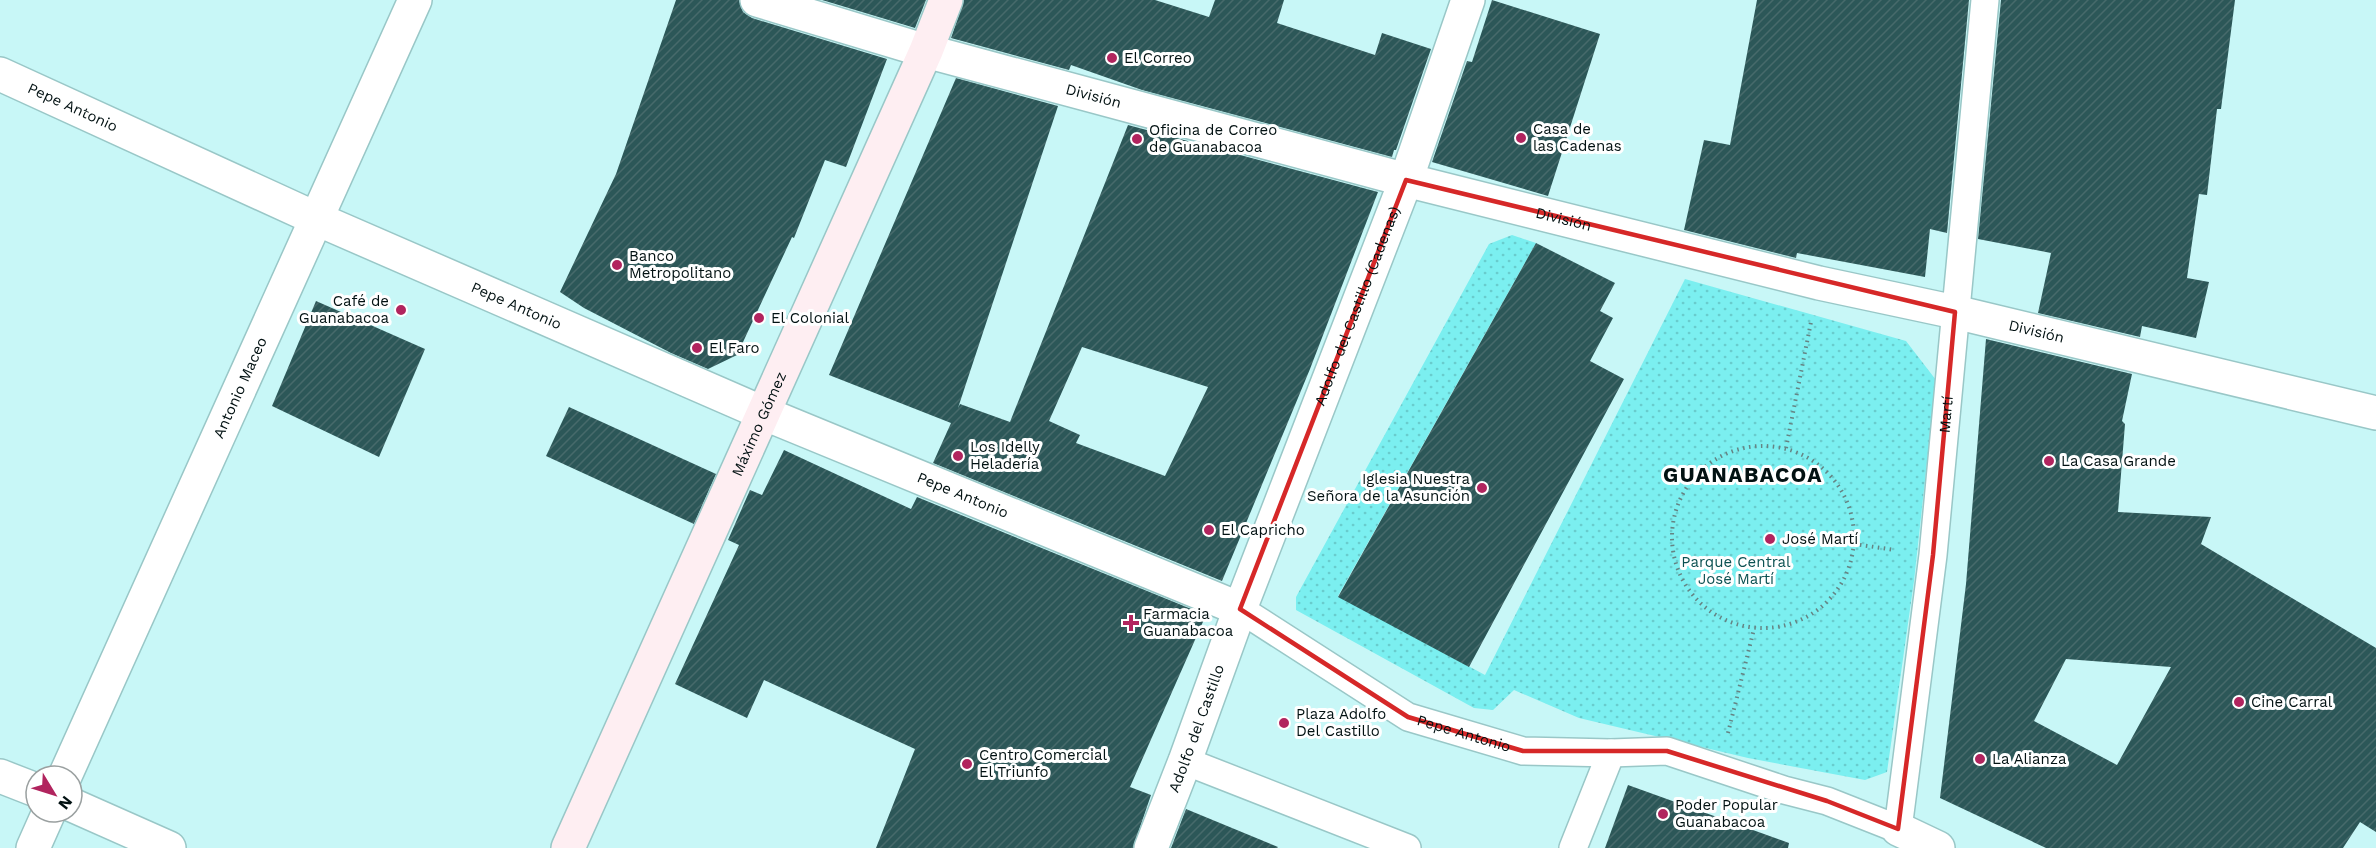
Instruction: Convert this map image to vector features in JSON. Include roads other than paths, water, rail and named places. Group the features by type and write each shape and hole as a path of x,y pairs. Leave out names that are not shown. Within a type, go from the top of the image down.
{"main road":[{"name":"Máximo Gómez","path":"568,848 926,51 946,0"}],"street":[{"name":"Antonio Maceo","path":"70,764 415,0"},
{"name":"División","path":"757,0 926,51 1406,180 1819,283 1955,312 2376,413"},
{"name":"Adolfo del Castillo (Cadenas)","path":"1240,609 1406,180 1468,0"},
{"name":"Martí","path":"1898,830 1933,555 1986,0"},
{"name":"Pepe Antonio","path":"0,74 317,219 763,413 1240,609 1408,717 1523,751 1611,753 1667,751 1784,790 1827,801 1938,848"},
{"name":"Adolfo del Castillo","path":"1151,848 1240,609"},
{"path":"1573,848 1611,753"},
{"path":"1185,761 1407,848"},
{"path":"0,776 24,785"},
{"path":"84,810 169,848"},
{"path":"33,848 44,824"}],"place":[{"name":"El Correo","path":"1112,58"},
{"name":"Casa de las Cadenas","path":"1521,138"},
{"name":"Oficina de Correo de Guanabacoa","path":"1137,139"},
{"name":"Banco Metropolitano","path":"617,265"},
{"name":"Café de Guanabacoa","path":"401,310"},
{"name":"El Colonial","path":"759,318"},
{"name":"El Faro","path":"697,348"},
{"name":"Los Idelly Heladería","path":"958,456"},
{"name":"La Casa Grande","path":"2049,461"},
{"name":"Iglesia Nuestra Señora de la Asunción","path":"1482,488"},
{"name":"El Capricho","path":"1209,530"},
{"name":"José Martí","path":"1770,539"},
{"name":"Farmacia Guanabacoa","path":"1131,623"},
{"name":"Cine Carral","path":"2239,702"},
{"name":"Plaza Adolfo Del Castillo","path":"1284,723"},
{"name":"La Alianza","path":"1980,759"},
{"name":"Centro Comercial El Triunfo","path":"967,764"},
{"name":"Poder Popular Guanabacoa","path":"1663,814"}],"district":[{"name":"GUANABACOA","path":"1743,475"}],"park label":[{"name":"Parque Central José Martí","path":"1736,570"}]}
